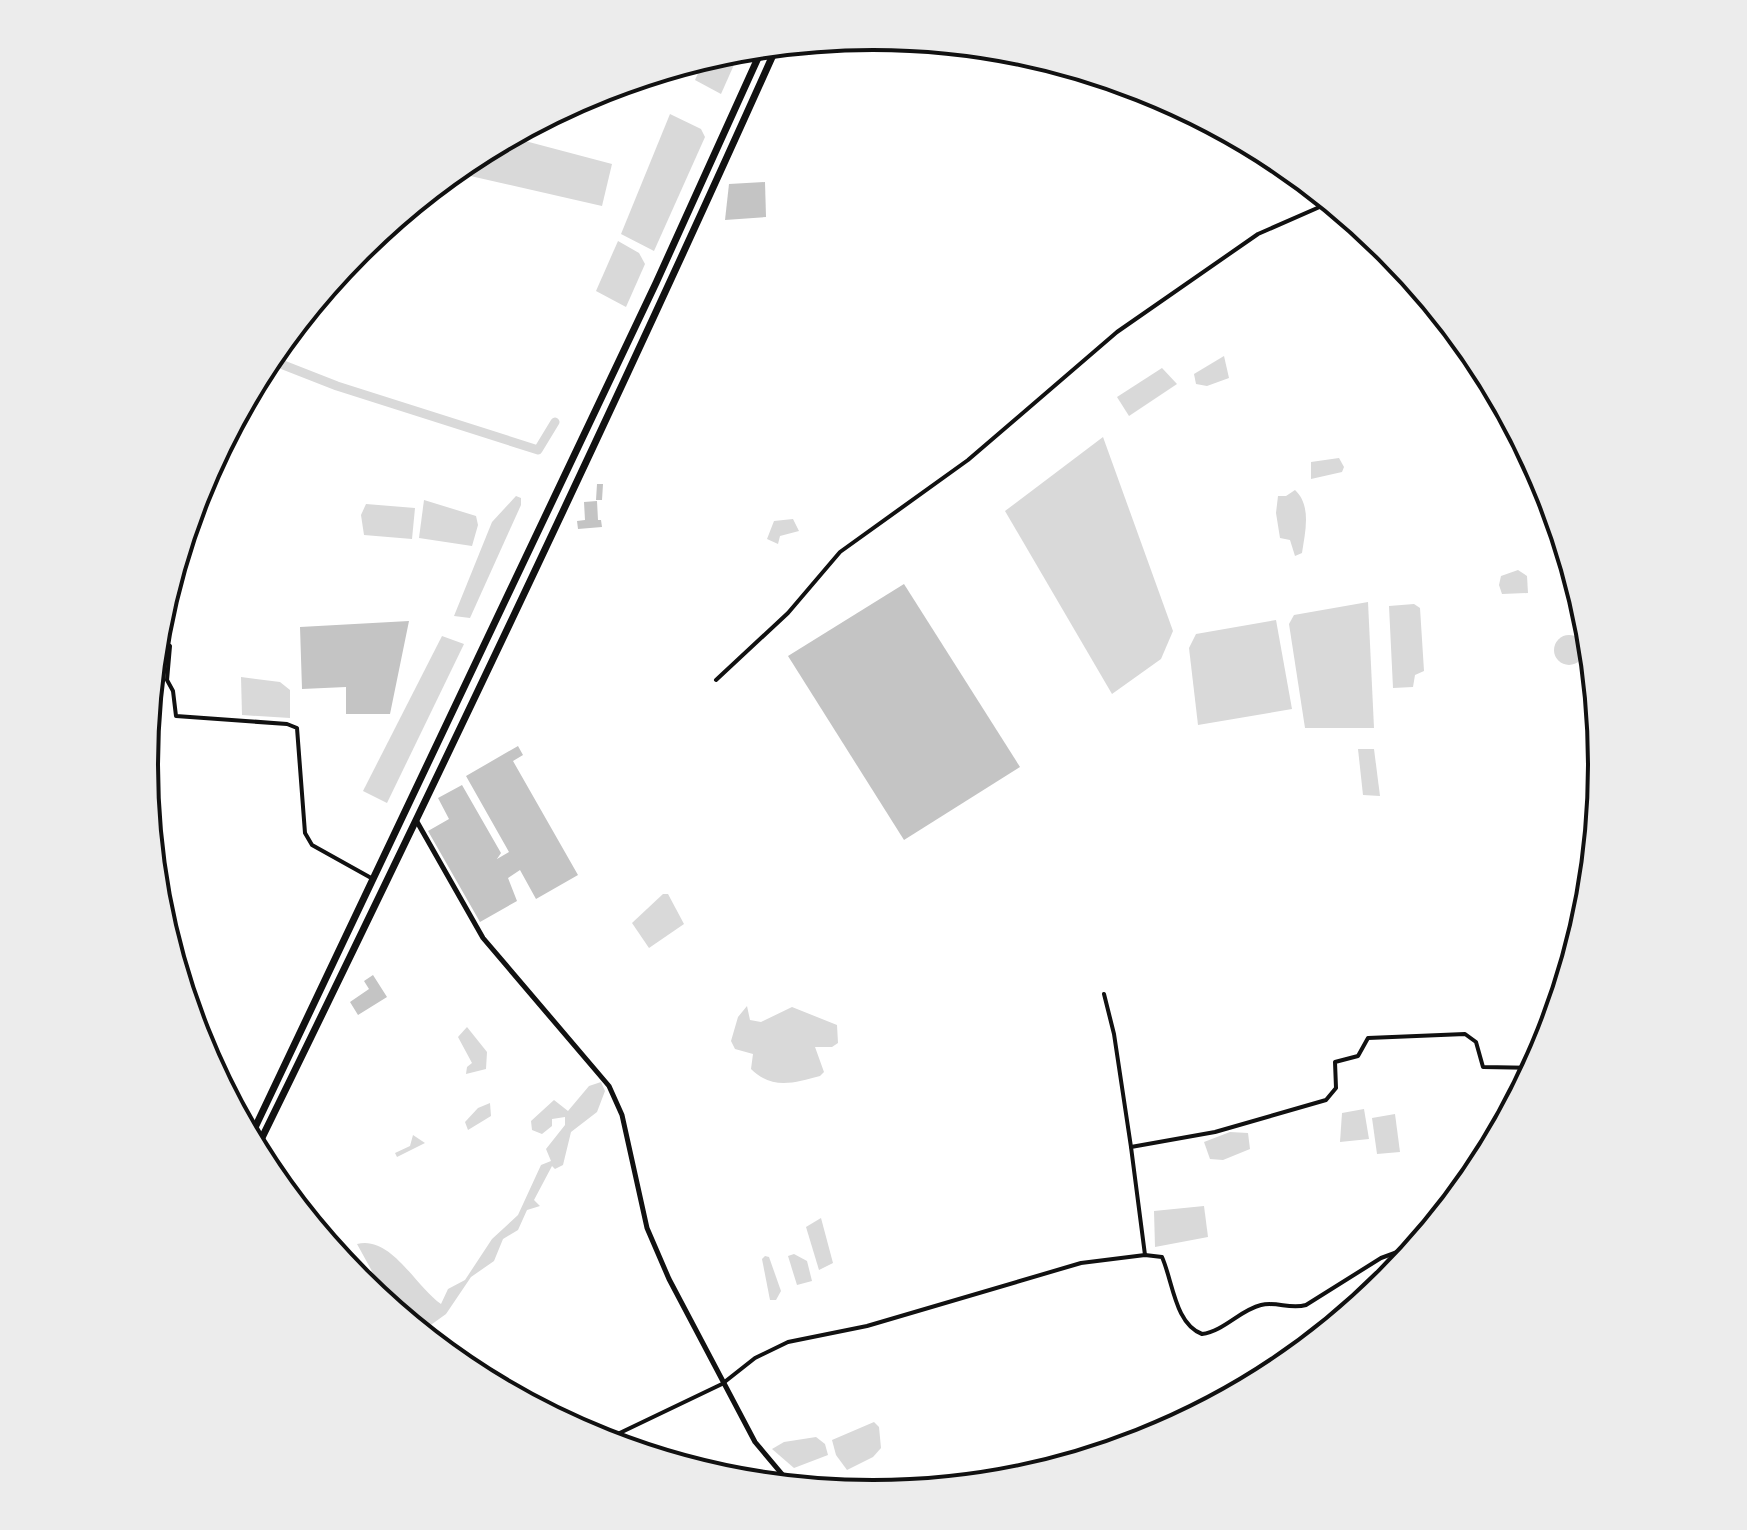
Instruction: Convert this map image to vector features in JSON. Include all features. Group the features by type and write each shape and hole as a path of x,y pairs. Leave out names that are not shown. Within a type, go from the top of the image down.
{"highway":[{"path":"263,1136 668,288 772,57"},
{"path":"256,1125 656,283 757,60"}],"street":[{"path":"716,680 788,613 840,552 957,469 1117,332 1258,234 1320,207"},
{"path":"169,645 167,680 173,691 176,716 287,724 297,728 305,833 312,845 373,879"},
{"path":"416,819 483,938 609,1086 622,1115 647,1228 722,1384 755,1442 782,1474"},
{"path":"1104,994 1114,1034 1145,1255"},
{"path":"1131,1147 1215,1132 1326,1100 1336,1088 1335,1062 1358,1056 1368,1038 1465,1034 1476,1042 1483,1067 1521,1068"},
{"path":"620,1433 722,1384 755,1358 788,1342 867,1326 1081,1263 1145,1255 1162,1257 1182,1316 1194,1331 1202,1334 1257,1306 1271,1304 1294,1309 1306,1305 1381,1258 1396,1253"}],"shaded area":[{"path":"734,64 721,94 695,80 699,72"},
{"path":"670,114 701,129 705,137 654,251 621,234"},
{"path":"525,141 612,164 602,206 468,176"},
{"path":"618,241 639,253 645,264 626,307 596,291"},
{"path":"1224,356 1229,378 1207,386 1196,384 1194,374"},
{"path":"1162,368 1177,384 1129,416 1117,397"},
{"path":"1103,437 1173,631 1161,659 1112,694 1005,511"},
{"path":"1339,458 1344,467 1342,472 1311,479 1311,462"},
{"path":"1295,490 1304,504 1306,520 1302,553 1295,556 1290,540 1280,538 1276,513 1278,496 1286,496"},
{"path":"516,496 521,498 521,505 470,618 454,616 492,522"},
{"path":"424,500 476,516 478,525 472,546 419,538"},
{"path":"366,504 415,508 412,539 364,535 361,515"},
{"path":"793,519 799,531 780,536 778,544 767,539 774,521"},
{"path":"1518,570 1527,576 1528,593 1502,594 1499,585 1501,576"},
{"path":"1368,602 1374,728 1305,728 1289,624 1294,615"},
{"path":"1414,604 1420,608 1424,671 1415,675 1413,687 1393,688 1389,606"},
{"path":"1276,620 1292,709 1198,725 1189,648 1196,634"},
{"path":"442,636 464,644 387,803 363,791"},
{"path":"1563,636 1575,636 1580,661 1563,664 1555,656 1555,644"},
{"path":"241,677 280,682 290,690 290,718 242,715"},
{"path":"1358,749 1374,749 1380,796 1363,795"},
{"path":"663,894 668,894 684,924 649,948 632,923"},
{"path":"747,1006 750,1020 761,1022 792,1007 837,1025 838,1043 832,1047 815,1047 824,1072 820,1076 784,1083 759,1076 751,1069 753,1054 735,1049 731,1041 738,1017"},
{"path":"467,1027 487,1052 486,1069 466,1074 467,1067 472,1063 458,1037"},
{"path":"601,1082 605,1091 597,1112 571,1132 563,1165 555,1169 552,1166 534,1200 540,1206 527,1210 518,1230 503,1239 494,1261 471,1277 446,1314 430,1326 376,1279 357,1244 369,1243 381,1247 441,1304 448,1289 465,1280 492,1239 518,1215 541,1165 551,1161 546,1149 565,1125 565,1117 552,1119 552,1126 542,1134 532,1130 531,1121 554,1100 568,1111 589,1086"},
{"path":"490,1103 491,1116 468,1130 465,1122 478,1108"},
{"path":"1364,1109 1369,1139 1340,1142 1342,1113"},
{"path":"1395,1114 1400,1152 1377,1154 1372,1118"},
{"path":"1230,1132 1248,1133 1250,1149 1223,1160 1210,1159 1204,1142"},
{"path":"413,1135 425,1143 397,1157 395,1153 410,1146"},
{"path":"1204,1206 1208,1237 1155,1247 1154,1211"},
{"path":"821,1218 833,1263 819,1270 806,1227"},
{"path":"794,1254 807,1261 812,1281 797,1285 788,1256"},
{"path":"769,1257 781,1291 776,1300 770,1300 762,1259"},
{"path":"874,1422 879,1427 881,1448 873,1457 847,1470 836,1455 832,1440"},
{"path":"816,1437 825,1444 828,1455 794,1468 772,1449 784,1442"}],"building":[{"path":"765,182 766,217 725,220 729,184"},
{"path":"597,484 603,484 602,500 596,500"},
{"path":"597,501 598,520 601,520 602,527 578,529 577,521 585,520 584,502"},
{"path":"904,584 1020,767 904,840 788,656"},
{"path":"409,621 390,714 346,714 346,687 302,689 300,627"},
{"path":"518,746 523,755 513,761 578,875 536,899 520,870 508,878 517,901 480,922 428,831 449,819 438,798 462,785 501,853 497,859 509,852 466,776"},
{"path":"373,975 387,997 358,1015 350,1002 369,989 364,981"}],"waterway":[{"path":"282,364 337,386 538,450 555,422"}]}
